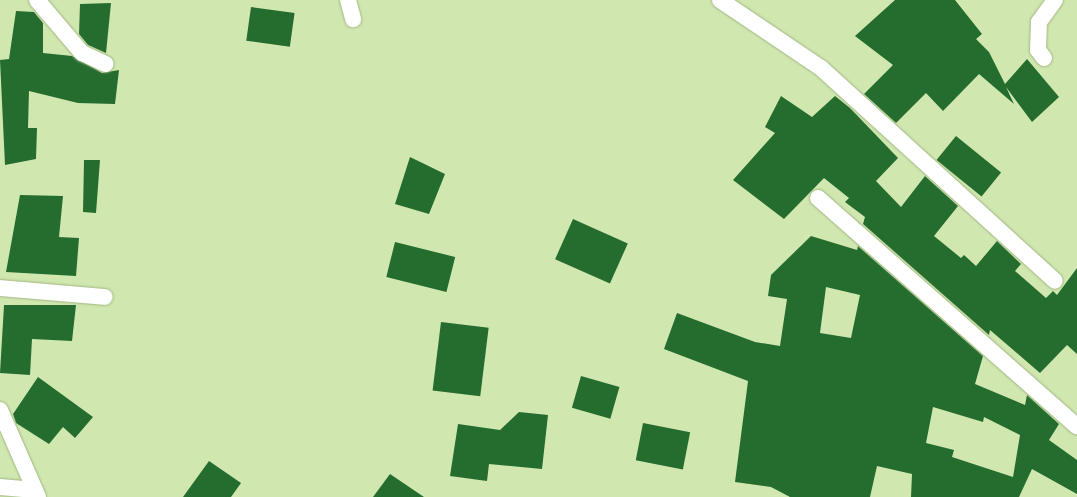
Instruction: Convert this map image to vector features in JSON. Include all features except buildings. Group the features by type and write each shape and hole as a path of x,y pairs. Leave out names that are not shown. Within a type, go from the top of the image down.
{"street":[{"path":"36,0 82,53 106,64"},
{"path":"348,0 353,19"},
{"path":"720,0 821,68 1055,281"},
{"path":"1044,58 1038,50 1039,22 1055,0"},
{"path":"818,198 1077,426"},
{"path":"0,288 105,297"},
{"path":"0,410 37,493"},
{"path":"0,488 37,493"}]}
